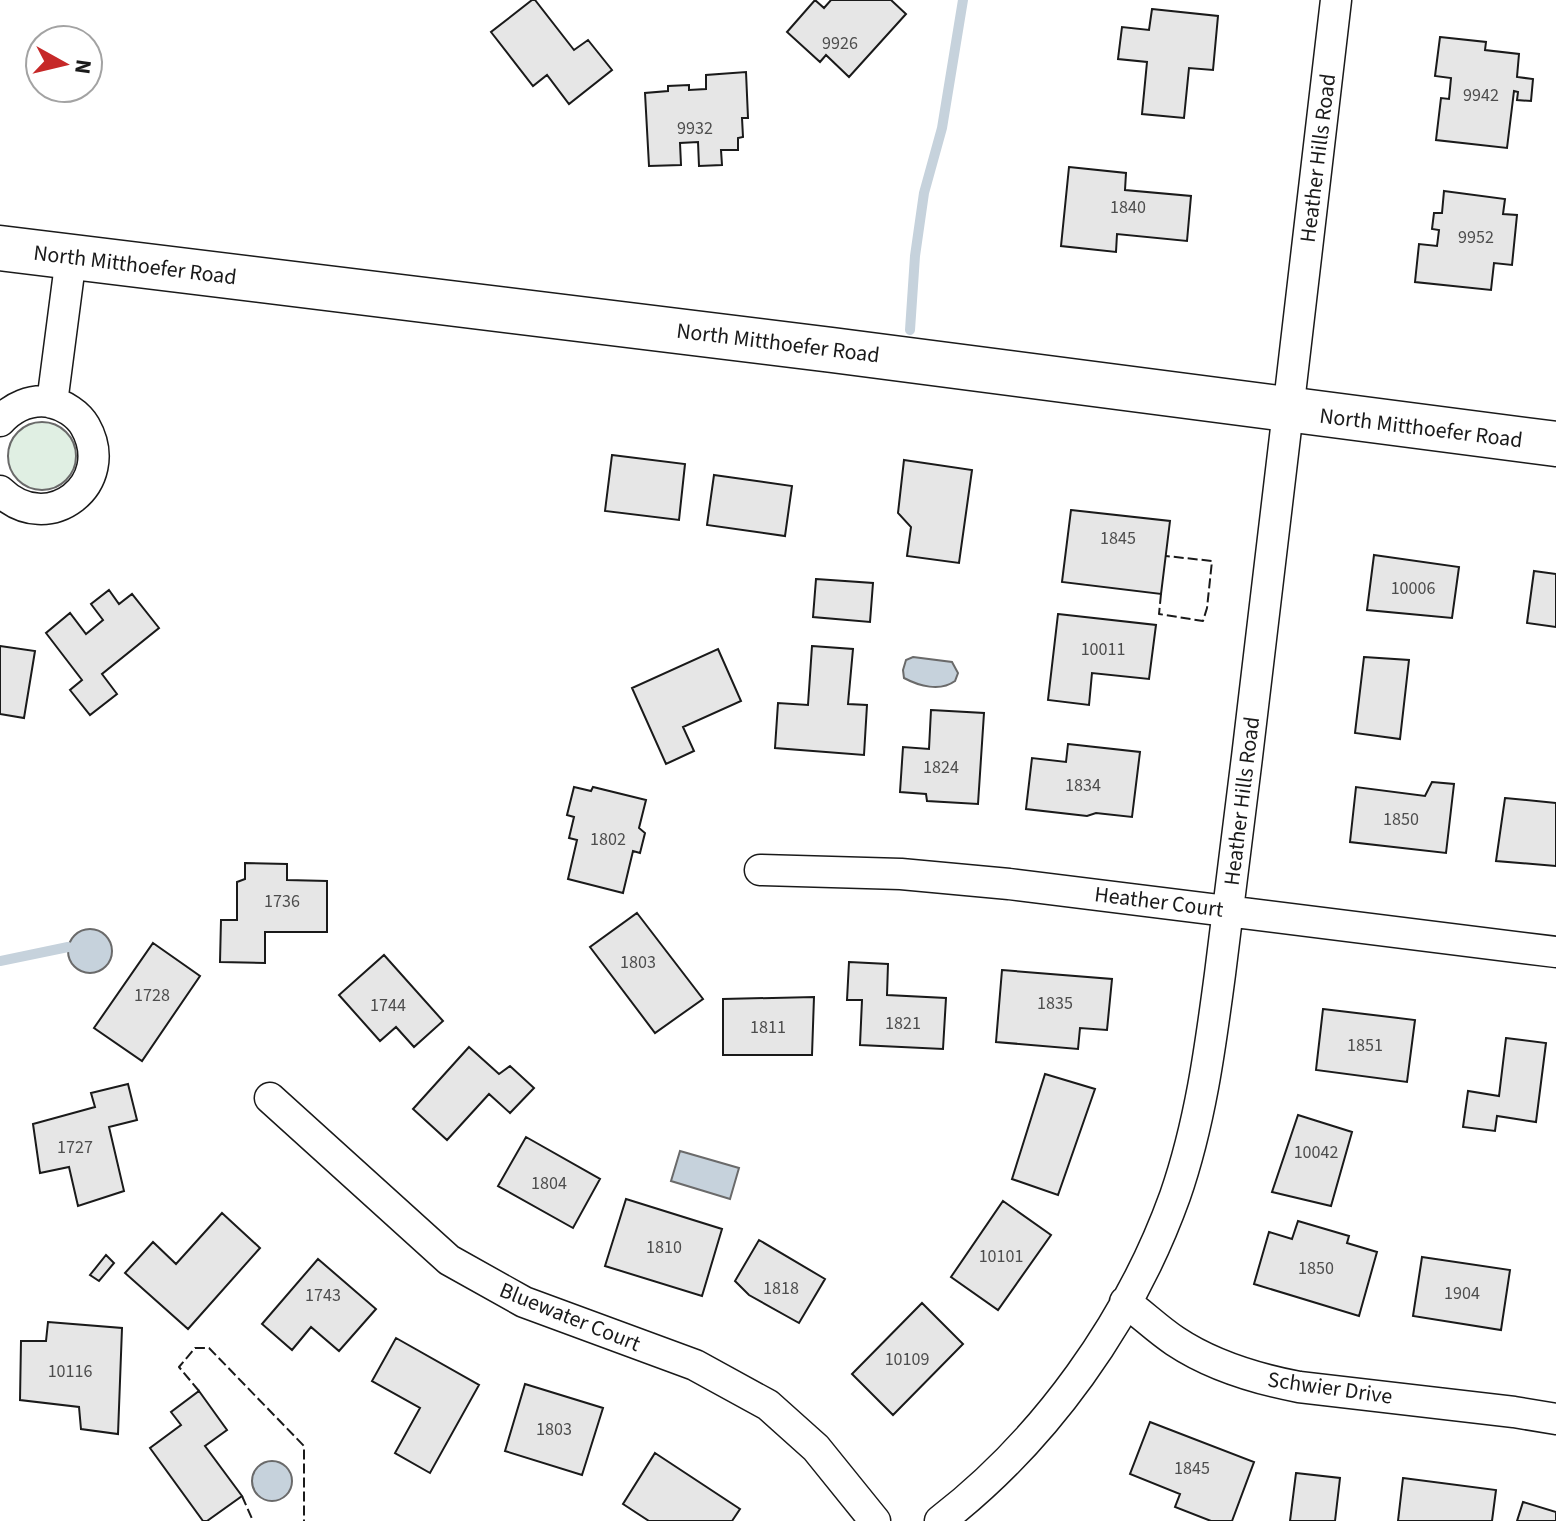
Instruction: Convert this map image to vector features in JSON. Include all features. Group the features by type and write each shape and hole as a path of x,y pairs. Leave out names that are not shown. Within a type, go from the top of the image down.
{"main road":[{"name":"North Mitthoefer Road","path":"0,248 819,348 1556,444"}],"street":[{"name":"Heather Hills Road","path":"940,1521 1000,1468 1034,1431 1094,1354 1148,1257 1171,1205 1199,1118 1229,911 1336,0"},
{"path":"52,403 71,257"},
{"path":"0,421 8,412 25,404 52,403 69,409 82,421 91,438 94,456 91,474 82,489 69,502 51,509 34,509 16,504 0,491"},
{"name":"Heather Court","path":"760,870 924,876 1556,952"},
{"name":"Bluewater Court","path":"270,1098 449,1260 504,1293 695,1365 768,1405 816,1448 875,1521"},
{"name":"Schwier Drive","path":"1125,1302 1194,1352 1221,1365 1267,1380 1299,1387 1556,1419"}],"green space":[{"path":"42,422 66,432 76,456 66,480 42,490 18,480 8,456 18,432"}],"shaded area":[{"path":"913,657 952,662 958,673 955,681 930,687 904,678 906,660"},
{"path":"90,929 106,935 112,951 106,967 90,973 74,967 68,951 74,935"},
{"path":"680,1151 739,1168 730,1199 671,1181"},
{"path":"272,1461 286,1467 292,1481 286,1495 272,1501 258,1495 252,1481 258,1467"}],"building":[{"path":"532,0 574,50 588,40 612,70 569,104 547,75 533,86 491,32"},
{"path":"815,0 824,8 831,0 891,0 906,14 849,77 826,55 820,62 787,32"},
{"path":"1152,9 1218,16 1213,70 1189,68 1184,118 1142,114 1147,62 1118,59 1122,27 1149,30"},
{"path":"1440,37 1486,42 1485,50 1519,54 1517,77 1533,79 1531,101 1517,100 1518,92 1514,91 1507,148 1436,140 1441,98 1449,99 1451,78 1435,76"},
{"path":"746,72 748,118 742,118 743,137 738,138 738,150 721,150 722,165 699,166 698,142 680,143 681,165 649,166 645,93 668,91 668,86 689,85 689,90 706,89 706,75"},
{"path":"1069,167 1126,173 1125,190 1191,196 1187,241 1117,234 1116,252 1061,246"},
{"path":"1444,191 1505,199 1503,214 1517,215 1512,265 1494,263 1491,290 1415,282 1419,244 1437,246 1439,230 1432,229 1434,213 1442,213"},
{"path":"612,455 685,464 679,520 605,511"},
{"path":"904,460 972,470 959,563 907,556 911,527 898,513"},
{"path":"714,475 792,486 785,536 707,525"},
{"path":"1071,510 1170,521 1161,594 1062,582"},
{"path":"1374,555 1459,567 1452,618 1367,610"},
{"path":"1534,571 1556,574 1556,627 1527,623"},
{"path":"816,579 873,583 870,622 813,617"},
{"path":"109,590 119,604 132,594 159,628 102,674 117,694 90,715 70,690 82,680 46,633 70,613 86,634 103,620 91,604"},
{"path":"1058,614 1156,625 1149,679 1092,673 1089,705 1048,700"},
{"path":"0,646 35,651 24,718 0,714"},
{"path":"812,646 853,649 848,704 867,705 864,755 775,748 778,703 808,705"},
{"path":"718,649 741,701 683,727 694,751 666,764 632,688"},
{"path":"1364,657 1409,660 1400,739 1355,733"},
{"path":"931,710 984,713 978,804 927,801 926,794 900,792 903,747 929,749"},
{"path":"1068,744 1140,752 1132,817 1026,809 1032,758 1066,762"},
{"path":"1432,782 1454,784 1446,853 1350,842 1356,787 1425,796"},
{"path":"574,787 591,791 593,787 646,800 639,828 645,833 640,853 633,851 623,893 568,879 577,840 569,838 574,817 567,815"},
{"path":"1505,798 1556,803 1556,866 1496,861"},
{"path":"245,863 287,864 287,880 327,881 327,932 265,932 265,963 220,962 221,920 237,920 237,882 245,879"},
{"path":"637,913 703,999 655,1033 590,947"},
{"path":"153,943 200,976 142,1061 94,1028"},
{"path":"384,955 443,1021 414,1047 396,1027 380,1041 339,995"},
{"path":"849,962 888,964 887,995 946,998 943,1049 860,1045 862,1000 847,1000"},
{"path":"1002,970 1112,979 1107,1030 1080,1028 1078,1049 996,1042"},
{"path":"814,997 812,1055 723,1055 723,999"},
{"path":"1323,1009 1415,1020 1407,1082 1316,1070"},
{"path":"1506,1038 1546,1043 1536,1122 1497,1116 1495,1131 1463,1127 1468,1091 1499,1096"},
{"path":"469,1047 499,1074 510,1066 534,1088 510,1113 489,1094 447,1140 413,1109"},
{"path":"1045,1074 1095,1089 1058,1195 1012,1179"},
{"path":"128,1084 137,1120 109,1127 124,1191 78,1206 69,1167 40,1173 33,1124 95,1107 91,1093"},
{"path":"1298,1115 1352,1132 1331,1206 1272,1192"},
{"path":"526,1137 600,1179 573,1228 498,1186"},
{"path":"626,1199 722,1229 702,1296 605,1266"},
{"path":"1003,1201 1051,1235 998,1310 951,1277"},
{"path":"222,1213 260,1248 188,1329 125,1273 153,1242 176,1264"},
{"path":"1298,1221 1349,1236 1347,1243 1377,1252 1359,1316 1254,1284 1269,1232 1292,1239"},
{"path":"759,1240 825,1279 799,1323 749,1295 735,1281"},
{"path":"106,1255 114,1263 99,1281 90,1275"},
{"path":"1422,1257 1510,1270 1501,1330 1413,1316"},
{"path":"318,1259 376,1309 339,1351 311,1327 292,1350 262,1324"},
{"path":"922,1303 963,1344 893,1415 852,1374"},
{"path":"48,1322 122,1328 118,1434 81,1429 79,1407 20,1400 21,1341 46,1341"},
{"path":"396,1338 479,1385 430,1473 395,1453 420,1408 372,1381"},
{"path":"525,1384 603,1408 582,1475 505,1451"},
{"path":"199,1391 227,1430 205,1446 242,1496 207,1521 203,1521 150,1448 181,1425 171,1412"},
{"path":"1150,1422 1254,1462 1232,1521 1211,1521 1175,1507 1180,1494 1130,1474"},
{"path":"655,1453 740,1509 732,1521 649,1521 623,1504"},
{"path":"1296,1473 1340,1478 1335,1521 1290,1521"},
{"path":"1403,1478 1496,1490 1492,1521 1398,1521"},
{"path":"1523,1502 1556,1512 1556,1521 1517,1521"}],"waterway":[{"path":"910,330 915,256 924,193 942,128 963,0"},
{"path":"0,961 68,947"}],"fence":[{"path":"1161,594 1159,614 1203,621 1212,561 1166,556"},
{"path":"199,1391 179,1367 195,1348 209,1348 304,1446 304,1521"},
{"path":"242,1496 253,1521"}]}
